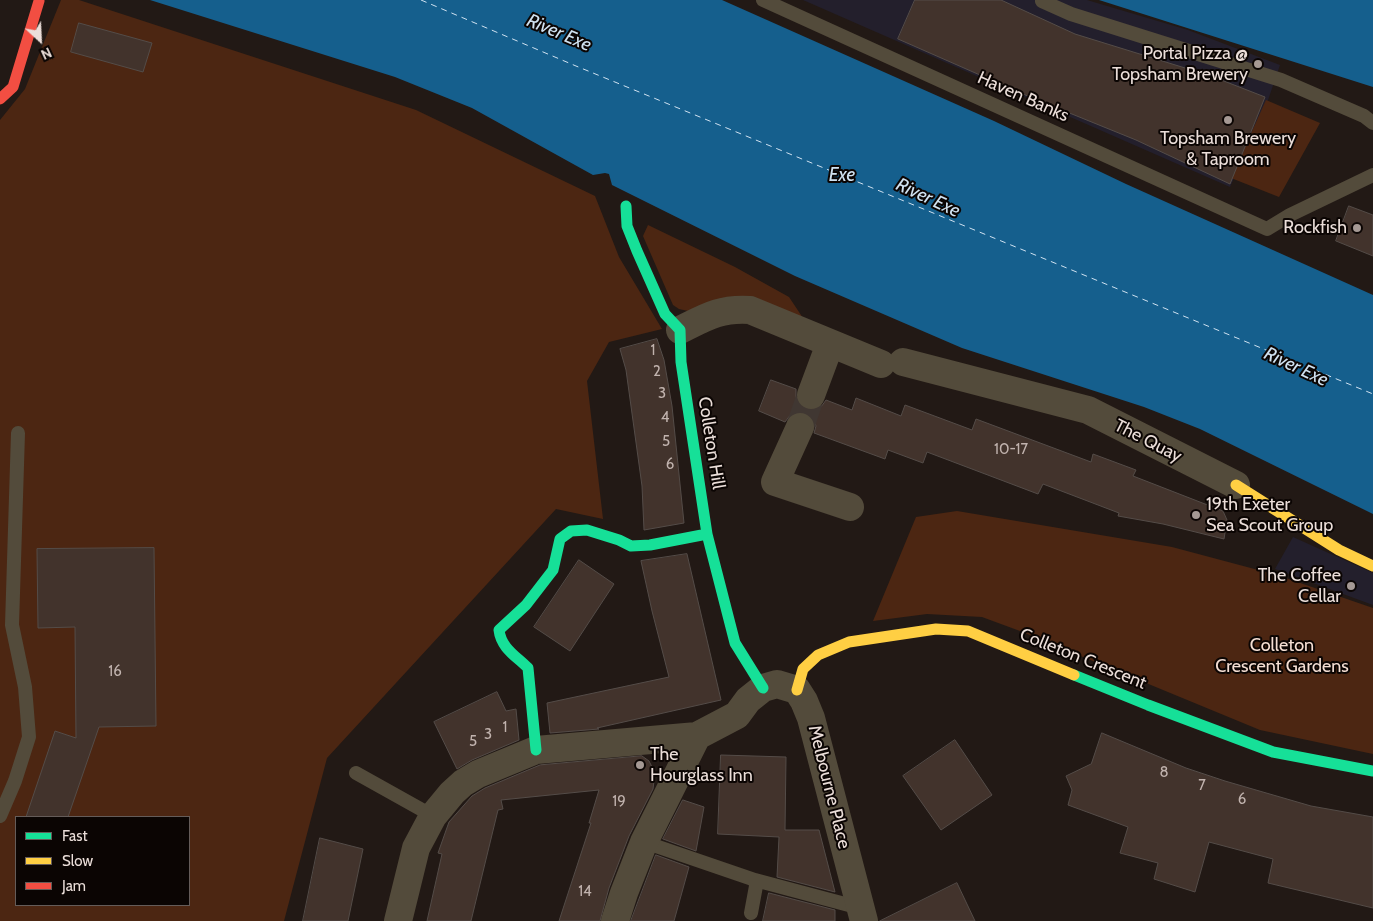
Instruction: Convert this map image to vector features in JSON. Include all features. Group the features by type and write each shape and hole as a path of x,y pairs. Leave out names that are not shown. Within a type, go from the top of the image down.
{"street":[{"path":"0,99 13,88 40,1"},
{"path":"626,206 627,226 637,251 665,314 680,330"},
{"name":"The Quay","path":"680,330 715,313 733,309 750,310 830,344 892,363 1088,410 1236,485 1339,550 1373,566"},
{"name":"Colleton Hill","path":"680,330 681,362 707,534 735,643 763,688"},
{"path":"811,395 830,344"},
{"path":"800,427 775,482 850,507"},
{"path":"536,750 528,668 503,646 499,639 499,630 526,605 553,570 560,539 572,531 587,530 619,540 631,546 650,545 707,534"},
{"name":"Colleton Crescent","path":"797,690 803,668 818,655 849,642 936,629 968,631 1148,705 1273,752 1373,771"},
{"path":"398,921 416,848 433,816 452,793 463,783 478,774 536,750 697,736 737,715 748,700 763,688 777,684 797,690"},
{"name":"Melbourne Place","path":"797,690 811,718 862,914"},
{"path":"615,921 644,842 697,736"}],"lane":[{"name":"Haven Banks","path":"763,0 1267,229 1290,215 1373,175"},
{"path":"1042,0 1071,14 1281,80 1364,116 1373,123"},
{"path":"0,816 14,781 28,737 25,687 12,625 18,433"},
{"path":"356,773 433,816"},
{"path":"644,842 862,914"},
{"path":"751,913 756,886 755,880"}],"shaded area":[{"path":"803,0 1087,0 1188,30 1280,65 1265,109 1230,187"},
{"path":"1293,537 1373,573 1373,605 1275,569"}],"green space":[{"path":"61,0 79,0 416,110 595,196 619,257 662,329 609,342 587,381 603,519 556,509 327,758 284,921 0,921 0,120 25,89"},
{"path":"1266,100 1320,123 1279,197 1231,178"},
{"path":"648,225 735,267 789,297 803,318 712,303 688,311 679,309 673,305 643,236"},
{"name":"Colleton Crescent Gardens","path":"957,511 1172,547 1277,575 1373,608 1373,754 1260,730 982,617 927,614 873,621 916,517"}],"water":[{"name":"Exe","path":"150,0 722,0 994,121 1126,184 1373,295 1373,514 1200,429 1144,407 962,348 795,276 612,185 609,174 593,175 472,108 395,77"},
{"path":"1099,0 1373,0 1373,87"}],"building":[{"path":"915,0 1001,0 1075,34 1211,76 1265,97 1230,184 1136,140 1030,97 898,39"},
{"path":"79,23 152,43 143,72 71,52"},
{"name":"Rockfish","path":"1349,206 1373,215 1373,256 1336,241"},
{"path":"657,339 664,360 672,406 684,523 644,530 642,486 626,370 620,349"},
{"path":"771,380 796,389 799,405 806,410 821,407 826,400 852,410 856,398 901,416 905,405 972,430 976,419 1091,462 1093,454 1136,470 1133,476 1223,511 1227,520 1224,539 1163,524 1118,516 1119,513 1043,484 1038,494 927,452 923,463 888,450 885,459 814,433 816,426 813,418 806,413 799,411 791,414 785,422 759,411"},
{"path":"154,548 156,726 99,727 68,816 26,816 55,731 76,738 75,627 38,628 37,549"},
{"path":"687,554 721,700 597,728 599,729 550,733 547,703 669,677 641,561"},
{"path":"579,560 614,584 570,651 534,627"},
{"path":"497,692 506,711 516,709 519,740 472,760 457,769 434,722"},
{"path":"1102,733 1186,768 1225,781 1311,806 1373,817 1373,908 1268,883 1273,859 1209,842 1195,892 1154,879 1158,863 1120,853 1128,827 1068,805 1072,790 1066,776 1091,764"},
{"path":"955,740 992,795 941,830 903,776"},
{"path":"721,755 786,757 785,830 819,830 835,892 777,877 779,837 718,834"},
{"path":"642,756 649,761 655,773 653,789 629,836 609,888 600,921 559,921 591,823 589,823 599,790 501,800 503,809 498,810 471,921 427,921 442,854 438,853 449,822 472,796 485,788 540,765"},
{"path":"683,800 704,807 696,851 663,839"},
{"path":"320,838 363,849 348,921 303,921"},
{"path":"656,855 689,867 674,921 631,921"},
{"path":"957,883 975,921 880,921"},
{"path":"769,893 835,910 835,921 763,921"}],"ferry route":[{"path":"421,0 576,66 1373,394"}],"tunnel":[{"path":"800,427 811,395"}],"traffic: fast":[{"path":"626,206 627,226 637,251 665,314 680,330 681,362 707,534 735,643 763,688"},
{"path":"536,750 528,668 506,647 499,630 526,605 553,570 560,539 571,531 587,530 619,540 631,546 650,545 707,534"},
{"path":"1074,675 1273,752 1373,771"}],"traffic: slow":[{"path":"1236,485 1339,550 1373,566"},
{"path":"797,690 803,669 818,655 849,642 936,629 968,631 1074,675"}],"traffic: jam":[{"path":"0,99 13,87 39,1"}],"place":[{"name":"Portal Pizza @ Topsham Brewery","path":"1258,64"},
{"name":"Topsham Brewery & Taproom","path":"1228,120"},
{"name":"Rockfish","path":"1357,228"},
{"name":"19th Exeter Sea Scout Group","path":"1196,515"},
{"name":"The Coffee Cellar","path":"1351,586"},
{"name":"The Hourglass Inn","path":"640,765"}],"water label":[{"name":"River Exe","path":"559,33"},
{"name":"River Exe","path":"928,198"},
{"name":"River Exe","path":"1296,367"}]}
